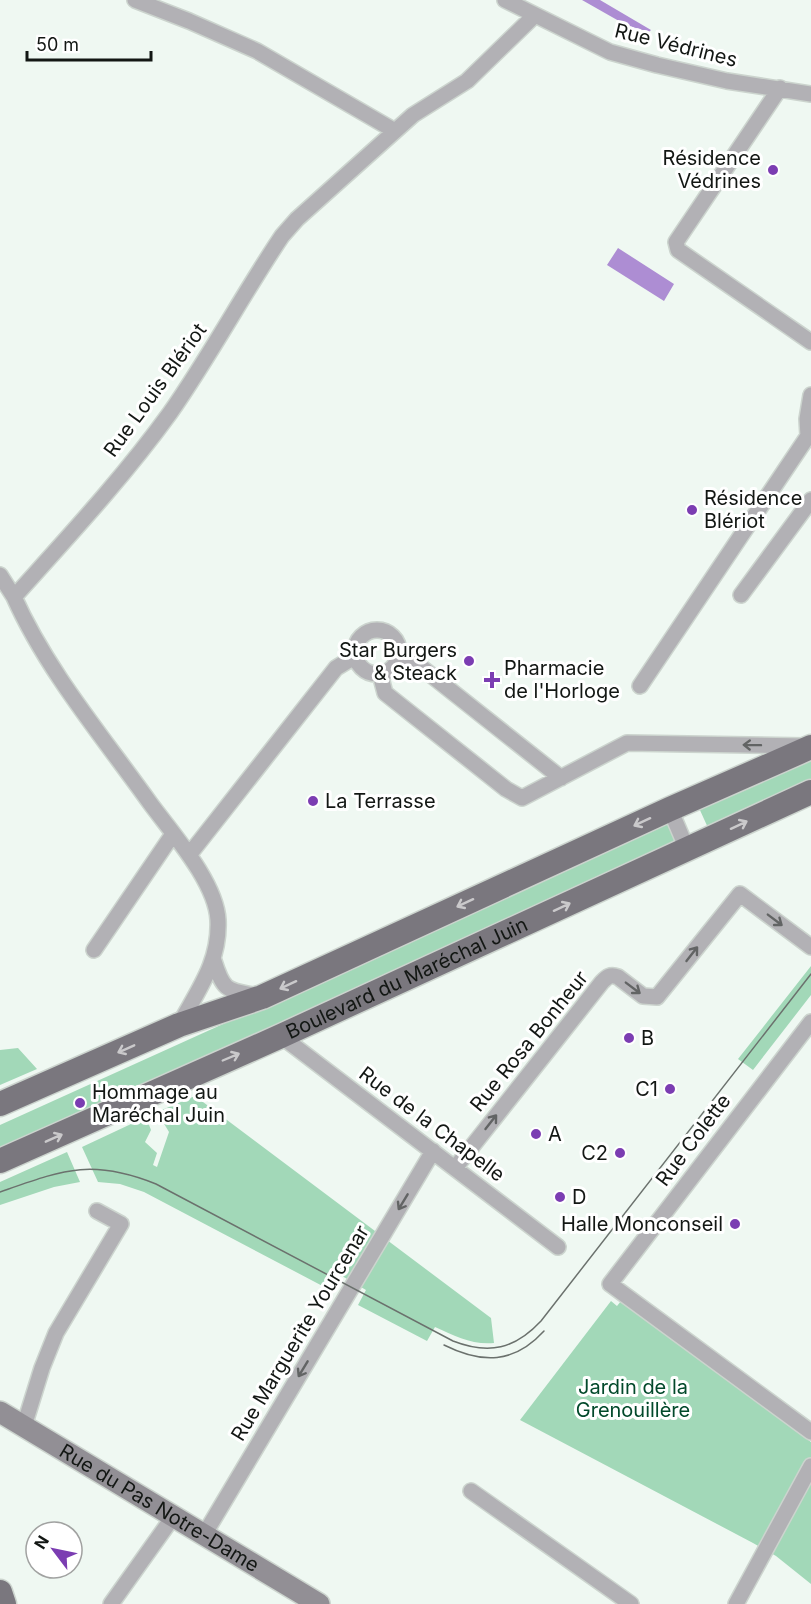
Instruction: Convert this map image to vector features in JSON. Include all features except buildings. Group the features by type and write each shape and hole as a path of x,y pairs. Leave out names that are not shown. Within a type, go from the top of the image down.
{"main road":[{"path":"3,1103 179,1025 262,997 670,809 811,747"},
{"name":"Boulevard du Maréchal Juin","path":"0,1161 281,1036 811,792"},
{"path":"0,1592 4,1604"}],"street":[{"path":"135,0 257,51 395,131"},
{"name":"Rue Védrines","path":"505,0 610,52 727,81 811,94"},
{"name":"Rue Louis Blériot","path":"14,597 103,496 168,415 209,355 282,236 395,131 423,108 467,81 535,15"},
{"path":"780,88 676,242 678,250 811,342"},
{"path":"640,686 808,436 807,419 811,395"},
{"path":"741,596 811,500"},
{"path":"0,575 14,597 36,642 189,855 213,898 218,918 214,962 179,1025"},
{"path":"399,652 394,666 389,671 380,674 368,673 362,669 354,657 354,650 361,636 374,630 388,633 394,638 399,652 561,778"},
{"path":"189,855 336,668 354,657"},
{"path":"380,674 385,693 506,789 522,798 627,743 811,747"},
{"path":"670,809 687,849"},
{"path":"94,950 173,834"},
{"name":"Rue Rosa Bonheur","path":"455,1168 608,976 618,976 643,996 657,997 740,894 811,947"},
{"path":"214,962 222,984 226,987 232,991 262,997"},
{"name":"Rue Colette","path":"811,1022 610,1284 811,1432"},
{"name":"Rue de la Chapelle","path":"281,1036 558,1246"},
{"name":"Rue Marguerite Yourcenar","path":"204,1535 433,1151"},
{"path":"24,1426 42,1368 56,1333 121,1224 97,1210"},
{"name":"Rue du Pas Notre-Dame","path":"0,1412 319,1604"},
{"path":"736,1604 811,1466"},
{"path":"471,1491 631,1604"},
{"path":"111,1604 173,1517"}],"green space":[{"path":"811,758 811,783 709,830 699,808"},
{"path":"667,823 678,844 0,1153 0,1125"},
{"path":"811,966 811,995 753,1070 738,1059"},
{"path":"18,1048 37,1069 0,1085 0,1050"},
{"path":"195,1096 491,1318 494,1343 471,1341 435,1327 427,1341 358,1305 366,1290 342,1276 332,1291 144,1192 120,1184 98,1182 82,1147 146,1117 151,1130 145,1142 157,1153 153,1165 157,1167 169,1132 157,1112"},
{"path":"67,1152 80,1182 54,1187 0,1205 0,1182"},
{"name":"Jardin de la Grenouillère","path":"611,1301 617,1306 621,1301 811,1442 811,1584 776,1556 753,1543 520,1420"}],"shaded area":[{"path":"582,0 600,0 651,30 649,32 626,25"},
{"path":"618,248 674,284 664,301 607,265"}],"tram line":[{"path":"0,1192 42,1178 77,1170 95,1169 133,1176 156,1184 453,1341 478,1348 501,1347 521,1338 541,1321 811,974"},
{"path":"444,1345 484,1358 497,1357 521,1350 544,1331"}],"place":[{"name":"Résidence Védrines","path":"773,170"},
{"name":"Résidence Blériot","path":"692,510"},
{"name":"Star Burgers & Steack","path":"469,661"},
{"name":"Pharmacie de l'Horloge","path":"492,680"},
{"name":"La Terrasse","path":"313,801"},
{"name":"B","path":"629,1038"},
{"name":"C1","path":"670,1089"},
{"name":"Hommage au Maréchal Juin","path":"80,1103"},
{"name":"A","path":"536,1134"},
{"name":"C2","path":"620,1153"},
{"name":"D","path":"560,1197"},
{"name":"Halle Monconseil","path":"735,1224"}]}
